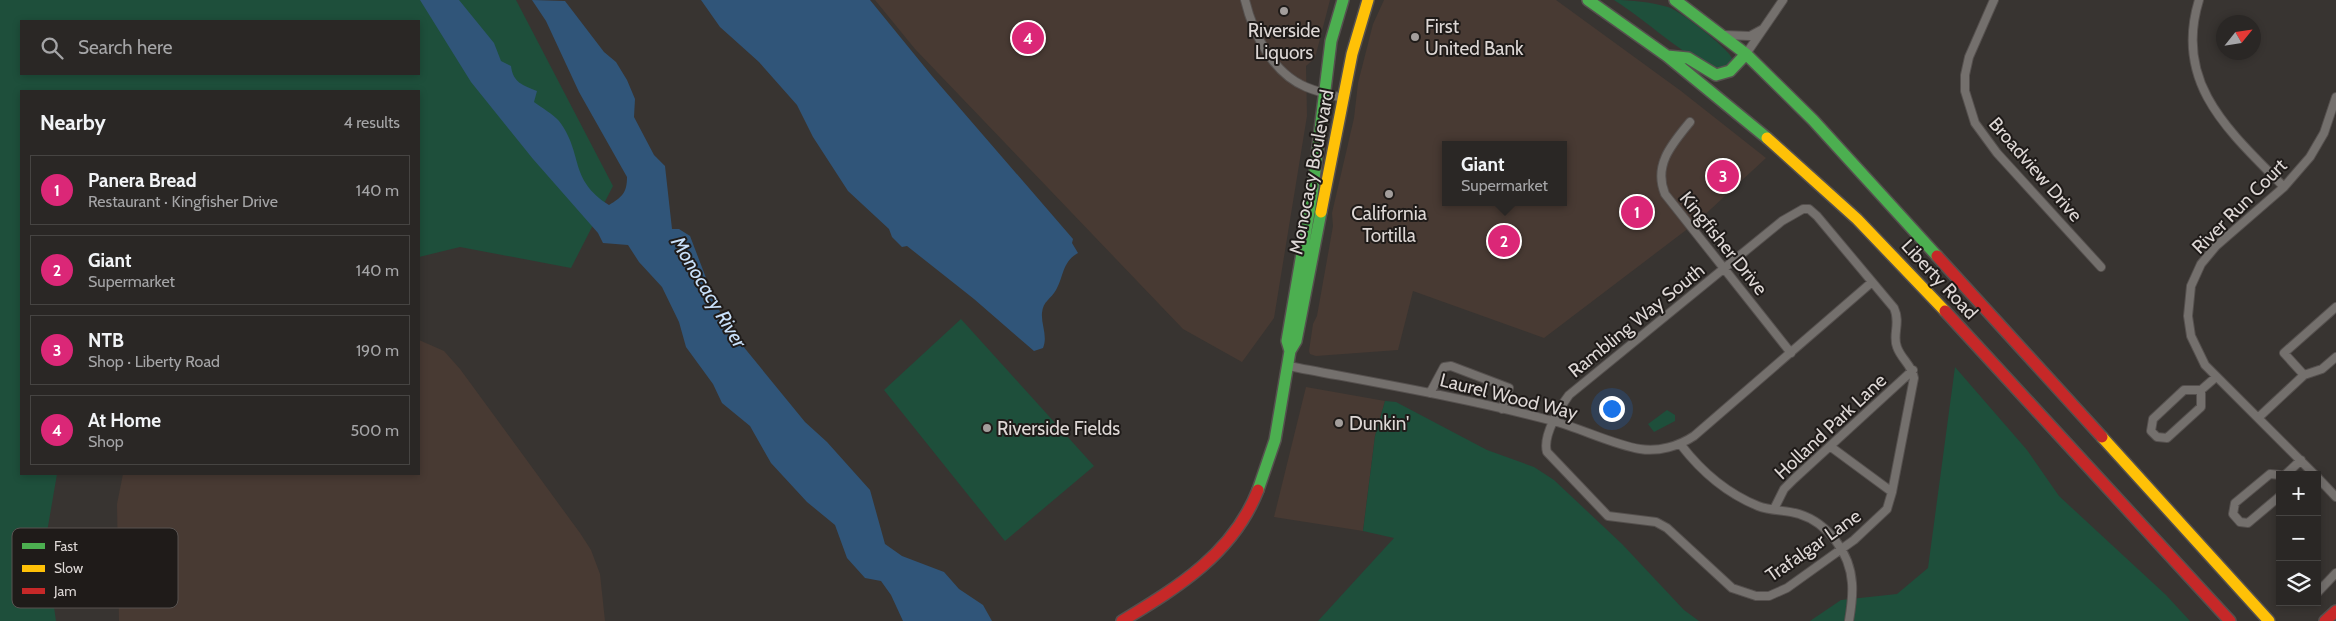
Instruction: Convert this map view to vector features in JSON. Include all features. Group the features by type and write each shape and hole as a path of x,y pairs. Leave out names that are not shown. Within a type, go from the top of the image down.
{"main road":[{"name":"Monocacy Boulevard","path":"1290,351 1287,341 1312,195 1331,41 1343,0"},
{"name":"Monocacy Boulevard","path":"1122,621 1184,583 1227,545 1246,518 1265,474 1290,351 1296,341 1358,27 1368,0"},
{"name":"Liberty Road","path":"1588,0 1666,56 1739,113 1832,195 1881,243 2230,621"},
{"name":"Liberty Road","path":"1675,0 1746,54 1813,120 2269,621"},
{"path":"1666,56 1688,58 1716,75 1730,71 1746,54"},
{"path":"2325,621 2336,611"}],"street":[{"path":"1245,0 1255,32 1277,65 1300,84 1343,98"},
{"path":"1746,54 1782,0"},
{"name":"Broadview Drive","path":"1994,0 1969,57 1965,75 1966,91 1975,123 1997,153 2101,266"},
{"path":"2198,0 2192,34 2194,66 2205,96 2230,130 2284,186"},
{"path":"1723,35 1750,36 1765,28"},
{"name":"River Run Court","path":"2311,471 2205,365 2191,336 2188,316 2191,286 2201,264 2216,246 2284,186 2310,157 2324,133 2336,97"},
{"name":"Kingfisher Drive","path":"1690,122 1665,156 1662,165 1663,188 1677,212 1791,353"},
{"name":"Rambling Way South","path":"1554,421 1563,403 1576,389 1792,214 1803,209 1809,210 1872,282"},
{"path":"1872,282 1897,314 1896,346 1913,370"},
{"name":"Laurel Wood Way","path":"1288,366 1430,393 1502,409 1554,421 1640,449 1660,449 1681,445 1706,427 1872,282"},
{"path":"2304,375 2284,353 2336,307"},
{"path":"2258,417 2304,375 2322,369 2336,356"},
{"path":"1430,393 1444,367 1451,366 1509,388 1502,409"},
{"name":"Trafalgar Lane","path":"1554,421 1546,443 1547,452 1608,516 1656,522 1662,525 1732,588 1742,593 1769,596 1787,588 1841,549 1887,509 1914,378 1913,370"},
{"name":"Holland Park Lane","path":"1774,509 1784,489 1913,370"},
{"path":"2201,390 2201,407 2166,438 2156,437 2151,430 2153,419 2184,390 2201,390 2216,377"},
{"path":"1681,445 1697,465 1717,483 1748,501 1810,518 1832,536 1846,558 1852,582 1849,621"},
{"path":"1831,447 1892,492"},
{"path":"2290,471 2301,460"},
{"path":"2276,475 2270,474 2235,503 2233,514 2240,522 2248,523 2276,499"},
{"name":"River Run Court","path":"2321,481 2336,496"},
{"path":"2321,589 2336,573"}],"shaded area":[{"path":"875,0 1330,0 1315,58 1306,66 1307,116 1274,318 1242,362 1183,329 915,49"},
{"path":"1384,0 1556,0 1681,91 1766,158 1698,221 1544,338 1413,291 1398,350 1316,356 1310,354 1309,351 1313,324 1317,316 1333,226 1332,213 1354,118 1358,83 1373,24"},
{"path":"420,340 444,351 460,369 580,533 591,550 600,574 605,621 119,621 119,608 178,608 178,528 117,528 117,504 123,475 420,475"},
{"path":"1306,387 1385,401 1375,436 1363,531 1274,517"}],"green space":[{"path":"0,0 516,0 613,186 571,268 460,247 420,257 420,90 20,90 20,475 57,475 48,528 12,528 12,608 54,608 56,621 0,621"},
{"path":"1614,0 1648,3 1674,10 1693,22 1724,48 1733,60 1730,64 1717,70 1703,63 1677,47"},
{"name":"Riverside Fields","path":"961,319 1094,466 1005,541 884,390"},
{"path":"1955,367 2027,450 2059,496 2166,595 2190,621 1810,621 1841,600 1897,594 1928,568"},
{"path":"1385,401 1396,402 1487,450 1534,467 1554,480 1622,544 1684,610 1699,621 1318,621 1394,538 1363,531 1375,436"},
{"path":"1667,410 1675,415 1675,421 1654,432 1648,424"}],"water":[{"name":"Monocacy River","path":"420,0 459,0 494,43 501,61 511,66 516,80 537,91 534,102 551,113 559,121 572,144 578,166 587,186 609,205 617,200 625,191 627,177 579,92 546,21 532,0 565,1 604,52 616,62 627,80 635,99 634,117 654,155 665,166 672,229 679,229 690,236 716,304 729,329 805,422 827,442 870,490 885,544 902,556 944,572 959,589 983,605 992,621 903,621 891,595 881,581 865,578 847,558 835,525 807,502 771,463 750,426 722,403 713,384 686,347 679,322 662,287 639,262 628,245 603,243 598,233 533,159 471,82"},
{"path":"701,0 870,0 932,76 1073,239 1072,243 1078,253 1066,265 1059,285 1043,309 1042,317 1045,339 1043,348 1034,351 974,299 907,246 902,247 892,237 889,229 848,191 813,137 797,105 759,62 720,27"}],"traffic: fast":[{"path":"1290,351 1287,341 1312,195 1331,41 1343,0"},
{"path":"1588,0 1667,56 1767,138"},
{"path":"1675,0 1746,54 1813,120 1937,256"},
{"path":"1667,56 1688,58 1716,75 1730,71 1746,54"},
{"path":"1258,490 1275,440 1290,351 1296,341 1321,212"}],"traffic: slow":[{"path":"1321,212 1352,54 1368,0"},
{"path":"1767,138 1857,219 1945,311"},
{"path":"2102,437 2269,621"}],"traffic: jam":[{"path":"1937,256 2102,437"},
{"path":"1945,311 2230,621"},
{"path":"1122,621 1183,581 1219,551 1247,513 1258,490"},
{"path":"2325,621 2336,611"}],"place":[{"name":"Riverside Liquors","path":"1284,11"},
{"name":"First United Bank","path":"1415,37"},
{"name":"At Home","path":"1028,38"},
{"name":"NTB","path":"1723,176"},
{"name":"California Tortilla","path":"1389,194"},
{"name":"Panera Bread","path":"1637,212"},
{"name":"Giant","path":"1504,241"},
{"name":"Dunkin'","path":"1339,423"},
{"name":"Riverside Fields","path":"987,428"}]}
